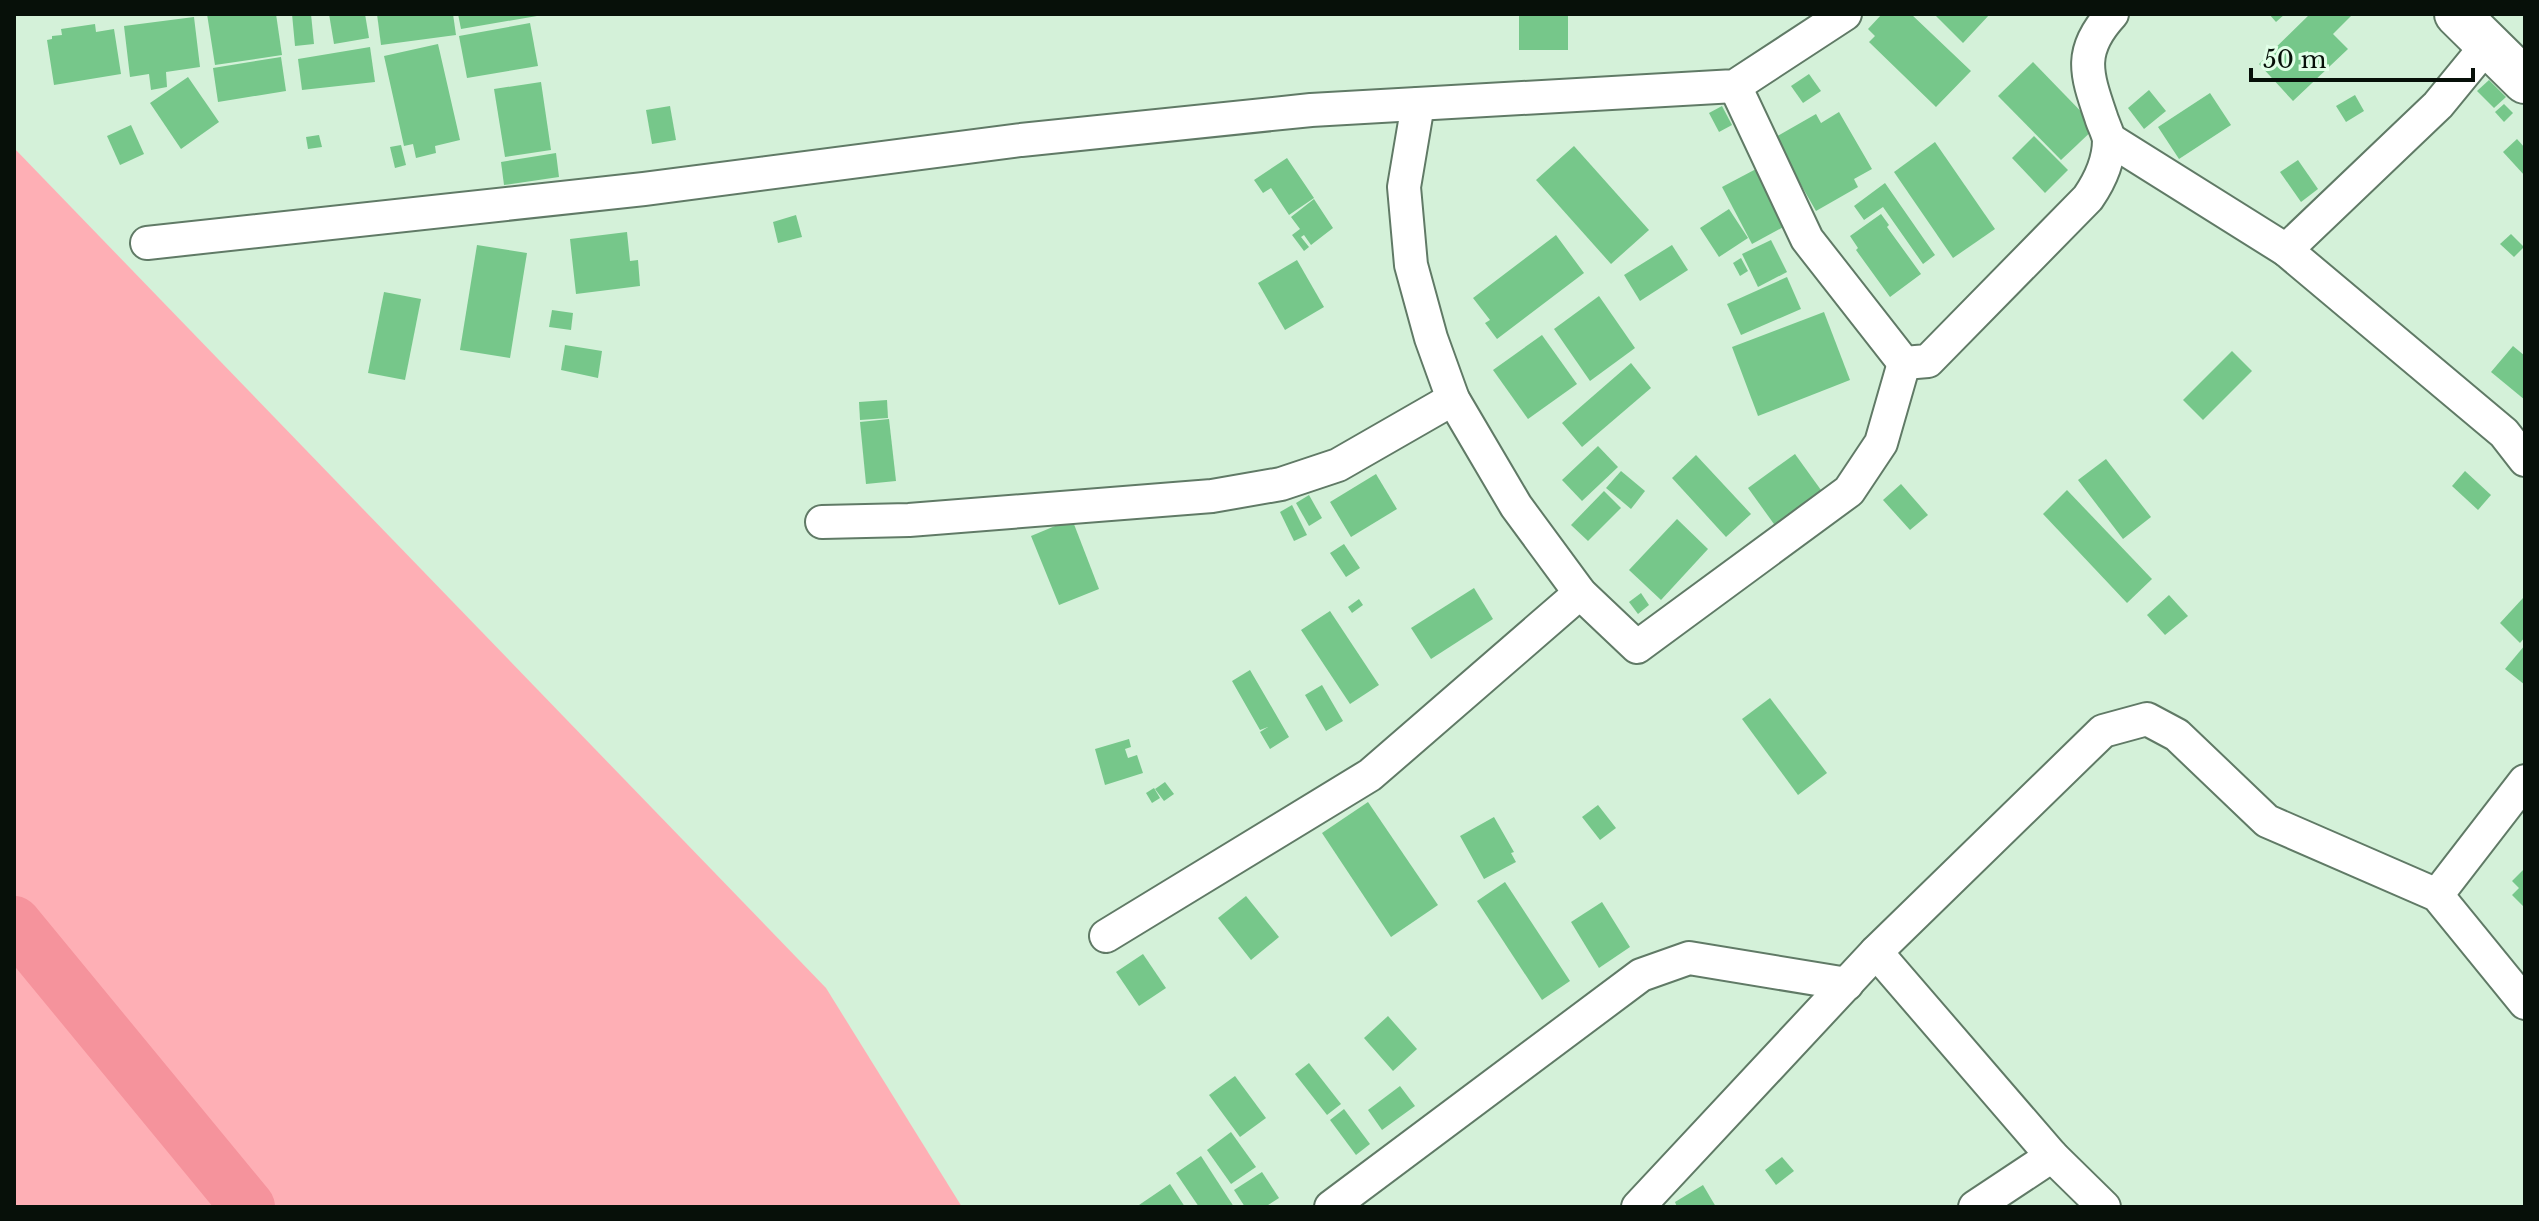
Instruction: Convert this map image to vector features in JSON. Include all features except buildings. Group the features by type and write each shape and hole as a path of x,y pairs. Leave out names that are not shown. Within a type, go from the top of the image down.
{"street":[{"path":"147,243 644,189 1021,140 1311,110 1735,86 1845,14"},
{"path":"1904,363 1928,361 2088,198 2101,179 2109,139 2090,82 2088,51 2098,29 2112,14"},
{"path":"2457,14 2525,81"},
{"path":"2286,250 2438,105 2488,44"},
{"path":"1735,86 1807,239 1904,363"},
{"path":"1418,104 1404,187 1411,265 1431,338 1453,399 1516,506 1580,593 1637,647 1849,491 1881,443 1904,363"},
{"path":"2109,139 2286,250 2504,433 2525,460"},
{"path":"822,522 909,520 1212,496 1281,484 1338,465 1453,399"},
{"path":"1106,936 1370,775 1580,593"},
{"path":"1638,1207 1876,952 2103,731 2147,719 2177,735 2267,821 2437,895 2525,1003"},
{"path":"2437,895 2525,781"},
{"path":"1876,952 2052,1156 2104,1207"},
{"path":"1331,1207 1641,975 1689,958 1847,984"},
{"path":"1975,1207 2052,1156"}],"shaded area":[{"path":"14,148 826,988 962,1207 14,1207"}],"waterway":[{"path":"14,923 248,1207"}]}
